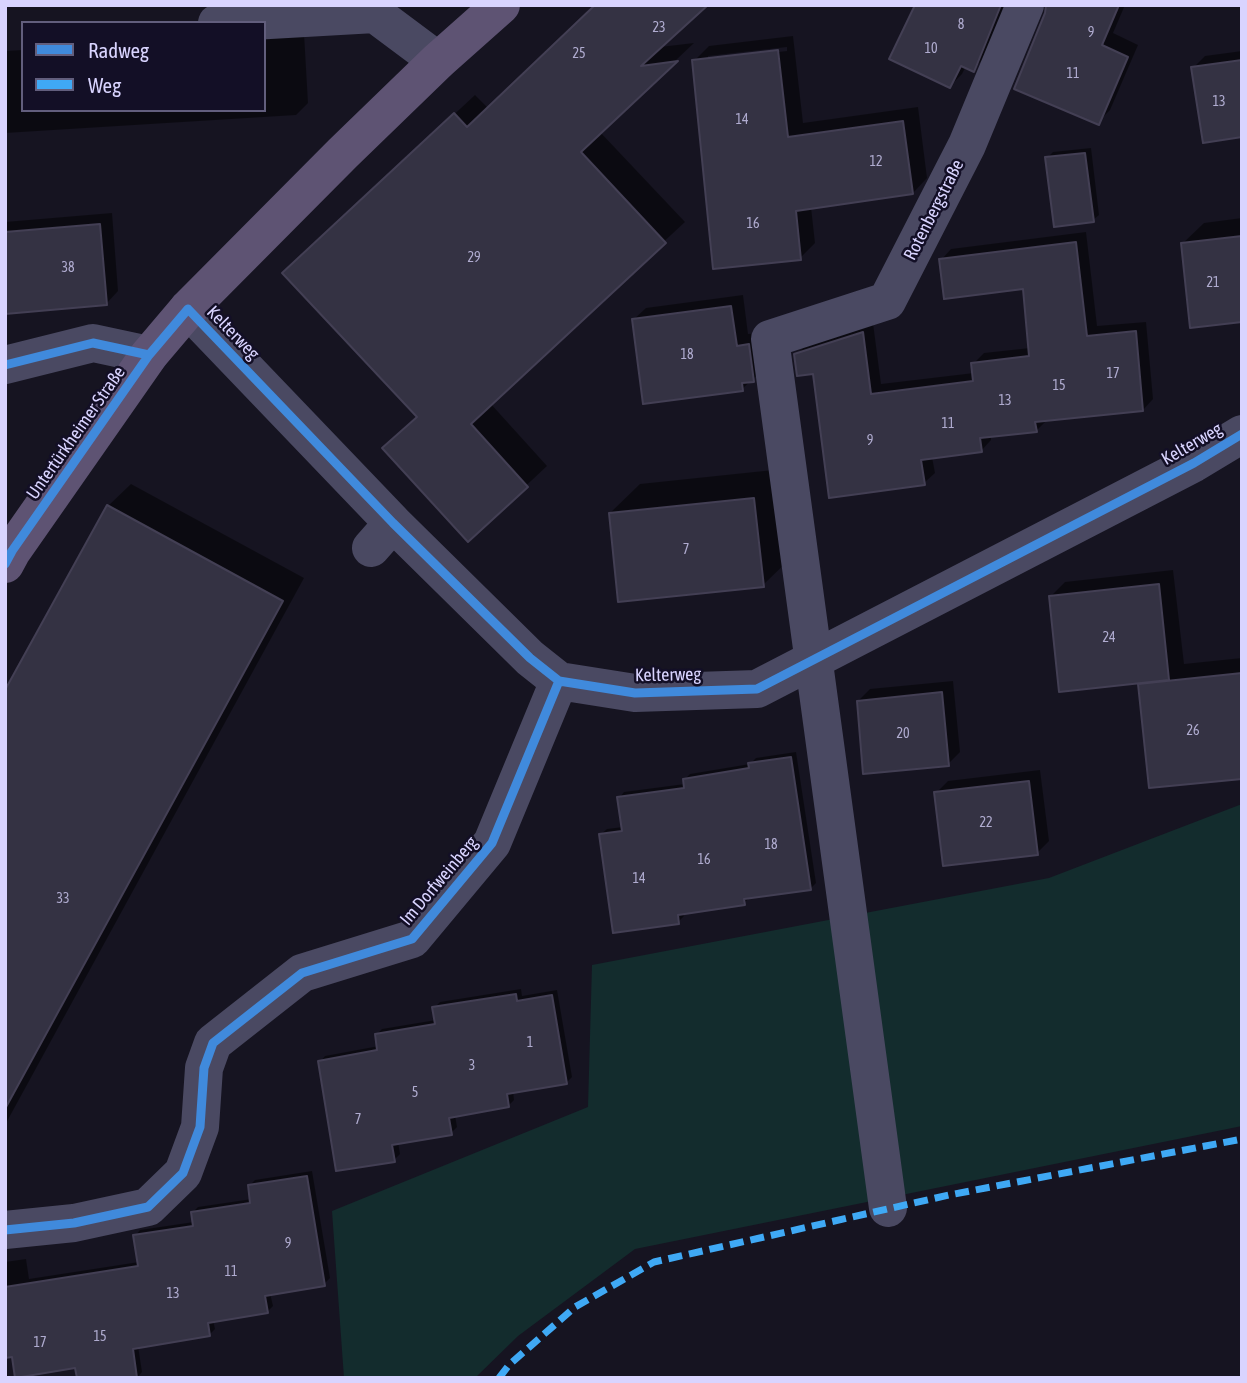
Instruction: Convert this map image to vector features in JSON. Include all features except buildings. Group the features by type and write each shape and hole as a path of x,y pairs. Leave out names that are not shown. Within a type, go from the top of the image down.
{"main road":[{"name":"Untertürkheimer Straße","path":"5,564 149,355 188,309 248,246 438,61 501,5"}],"street":[{"name":"Rotenbergstraße","path":"814,660 770,339 887,301 967,145 1025,5"},
{"path":"252,21 375,14 438,61"},
{"name":"Kelterweg","path":"188,309 382,536 559,681 635,693 757,689 1194,463 1242,434"},
{"name":"Untertürkheimer Straße","path":"5,365 93,343 149,355"},
{"path":"814,660 888,1208"},
{"name":"Im Dorfweinberg","path":"5,1230 74,1223 148,1207 183,1173 200,1127 204,1068 213,1043 302,973 412,939 492,843 559,681"}],"green space":[{"path":"1242,804 1242,1126 635,1249 518,1336 475,1378 344,1378 332,1211 588,1107 592,965 1049,878"}],"marked path":[{"path":"499,1378 509,1365 575,1307 654,1262 949,1195 1242,1139"}],"cycle path":[{"path":"5,564 149,355 188,309 393,523 530,658 559,681 635,693 757,689 1194,463 1242,434"},
{"path":"5,365 93,343 149,355"},
{"path":"5,1230 74,1223 148,1207 183,1173 200,1127 204,1068 213,1043 302,973 412,939 492,843 559,681"}]}
